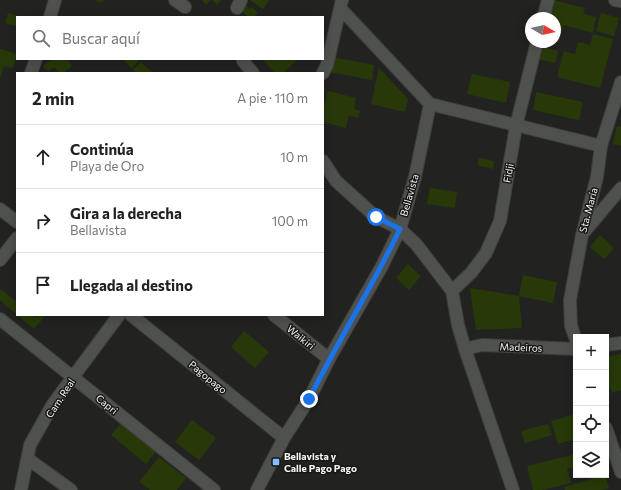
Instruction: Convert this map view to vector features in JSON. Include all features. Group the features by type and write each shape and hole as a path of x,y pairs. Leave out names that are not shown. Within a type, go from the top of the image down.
{"street":[{"path":"50,16 55,0"},
{"path":"175,0 185,7"},
{"path":"545,12 548,0"},
{"path":"615,0 621,1"},
{"path":"324,72 328,65 342,5"},
{"path":"342,5 430,104 601,146"},
{"name":"Fidji","path":"452,291 471,273 486,253 500,221 516,126 536,48"},
{"path":"32,72 36,60"},
{"path":"242,61 252,72"},
{"name":"Sta. María","path":"574,334 571,326 570,300 582,234 597,177 601,146 621,82"},
{"name":"Bellavista","path":"257,490 284,438 309,399 328,359 382,266 400,229 415,177 430,104"},
{"path":"324,162 336,180 376,217 400,229 416,244 452,291 458,325 513,490"},
{"path":"582,234 621,188"},
{"path":"0,209 16,221"},
{"path":"0,260 16,239"},
{"name":"Cam. Real","path":"21,490 30,445 53,404 118,316"},
{"name":"Pagopago","path":"132,316 284,438"},
{"name":"Waikiri","path":"275,316 328,359"},
{"name":"Capri","path":"0,319 214,490"},
{"path":"609,345 621,343"},
{"name":"Madeiros","path":"466,349 482,346 573,349"},
{"path":"609,437 621,472"},
{"path":"28,459 71,490"}],"building":[{"path":"94,0 104,0 102,3"},
{"path":"202,0 211,0 206,5"},
{"path":"212,0 221,0 217,5"},
{"path":"250,0 269,0 263,9"},
{"path":"553,0 585,8 583,14 596,17 593,33 563,25 561,34 561,12 548,12"},
{"path":"244,4 250,9 252,7 258,13 255,16 247,16 240,9"},
{"path":"8,13 17,16 16,26 5,23"},
{"path":"601,13 619,18 614,36 596,31"},
{"path":"593,34 613,39 600,88 557,77 564,51 575,54 578,42 590,45"},
{"path":"539,48 547,48 558,51 555,63 536,59"},
{"path":"0,49 16,54 13,68 4,66 0,78"},
{"path":"332,57 374,65 372,80 329,72"},
{"path":"51,60 68,60 72,66 64,72 58,72 54,67 48,71 43,66"},
{"path":"123,60 139,60 132,68"},
{"path":"263,60 297,60 284,72 274,72"},
{"path":"141,62 152,72 135,72 133,70"},
{"path":"379,68 408,99 405,112 371,104"},
{"path":"472,74 510,82 506,103 467,94"},
{"path":"328,91 356,98 354,109 360,111 358,118 349,115 346,128 324,122 324,106"},
{"path":"536,92 583,102 579,120 533,110"},
{"path":"617,126 621,127 621,146 613,144"},
{"path":"479,158 494,161 493,169 477,165"},
{"path":"430,188 457,192 455,208 427,204"},
{"path":"600,235 614,248 604,259 590,247"},
{"path":"408,264 421,276 409,290 396,278"},
{"path":"523,275 557,282 553,303 519,296"},
{"path":"470,288 519,296 522,328 476,330"},
{"path":"1,289 16,301 16,314 0,300"},
{"path":"18,316 33,316 35,318 37,316 45,316 34,329"},
{"path":"244,331 269,352 255,368 231,347"},
{"path":"621,354 621,390 612,393 609,388 609,356"},
{"path":"573,415 573,440 558,444 551,421"},
{"path":"192,420 216,438 199,460 175,442"},
{"path":"122,422 156,451 146,464 111,435"},
{"path":"548,424 552,435 525,443 521,431"},
{"path":"573,455 573,468 567,469 571,483 542,490 533,490 527,466"},
{"path":"159,457 186,478 177,490 150,490 139,482"},
{"path":"595,478 606,478 609,488 602,490 565,490 564,487"}],"place":[{"name":"Bellavista y Calle Pago Pago","path":"276,462"}],"route":[{"path":"309,399 328,359 382,266 400,229 376,217"}]}
